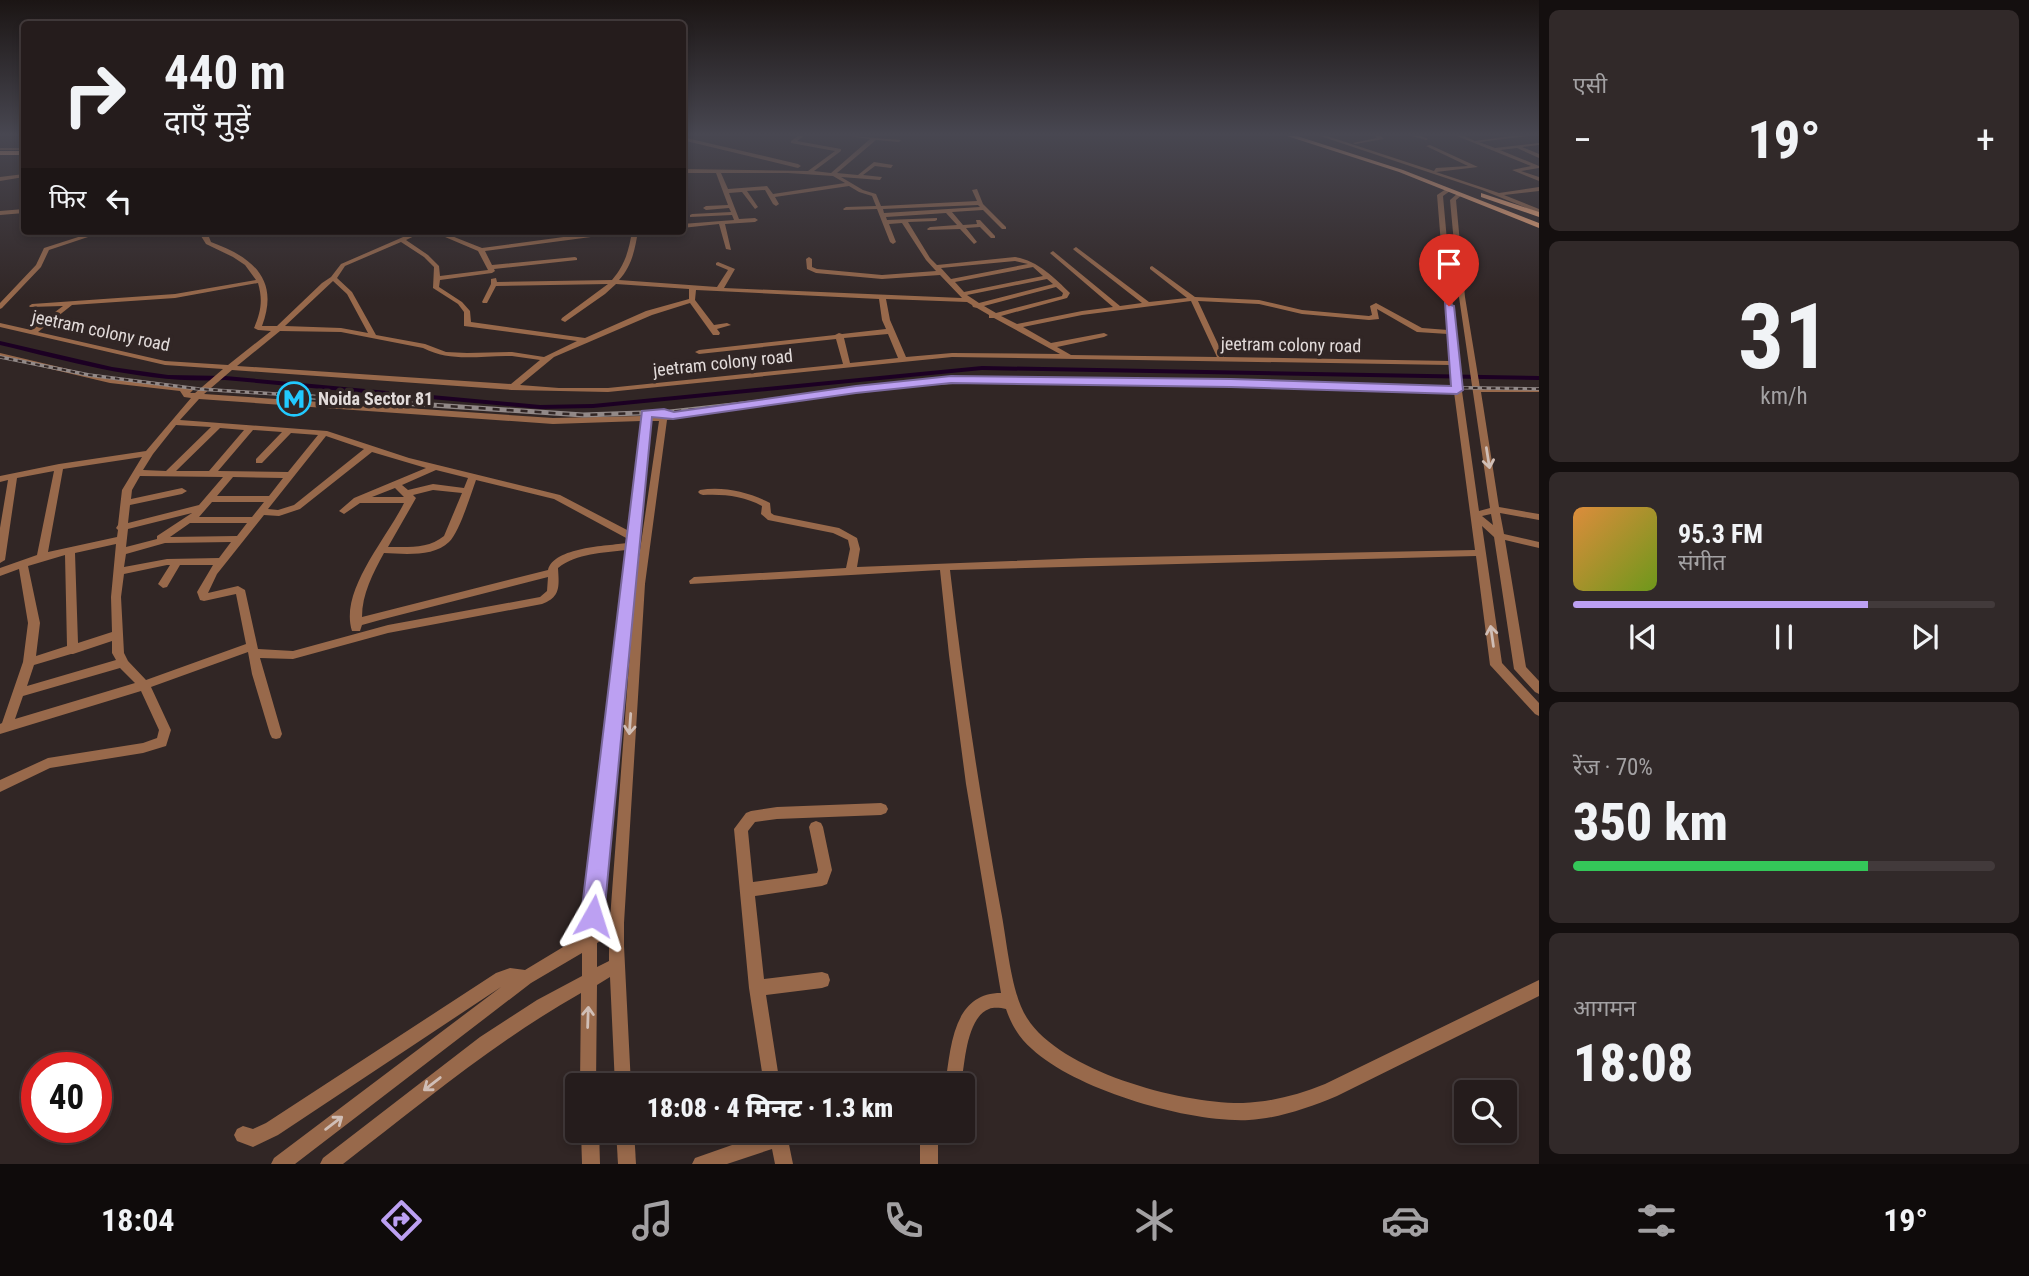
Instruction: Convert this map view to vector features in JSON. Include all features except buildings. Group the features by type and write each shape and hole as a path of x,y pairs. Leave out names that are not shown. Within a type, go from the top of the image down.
{"main road":[{"path":"1449,190 1539,226"},
{"path":"1479,190 1538,211"}],"street":[{"path":"732,190 727,191 737,221"},
{"path":"744,190 755,206"},
{"path":"769,190 776,204"},
{"path":"773,196 808,190"},
{"path":"864,190 874,195 880,205 893,242"},
{"path":"1447,190 1440,195 1454,364 1496,665 1539,711"},
{"path":"1485,190 1538,211"},
{"path":"1498,195 1530,190"},
{"path":"942,203 938,197 977,193 981,203 1004,228"},
{"path":"1460,194 1453,200 1462,297 1520,669 1539,689"},
{"path":"846,209 880,205 981,203"},
{"path":"706,205 733,206"},
{"path":"692,216 733,206"},
{"path":"884,218 987,209"},
{"path":"970,210 993,237"},
{"path":"0,213 21,211"},
{"path":"948,211 974,242"},
{"path":"884,218 904,221 938,219"},
{"path":"686,226 755,220"},
{"path":"904,221 936,267 975,306 1070,357"},
{"path":"722,223 729,249"},
{"path":"930,229 982,225"},
{"path":"0,307 39,266 46,249 90,235"},
{"path":"205,235 210,244 224,247 258,272 265,303 258,328 325,329 373,335 425,346 436,352 490,356 509,354 545,359"},
{"path":"0,786 48,764 143,748 162,742 165,730 144,685 122,663 118,653 118,572 127,490 149,453 204,390 279,328 333,278 347,261 414,235"},
{"path":"444,235 481,250 592,235"},
{"path":"565,320 617,282 629,263 634,235"},
{"path":"403,241 438,267 436,288 460,303 468,312 467,324 584,340"},
{"path":"1076,249 1147,304"},
{"path":"481,250 491,269 494,284 485,302"},
{"path":"1053,253 1118,307"},
{"path":"437,278 575,259"},
{"path":"809,259 809,268 817,271 882,276 943,273"},
{"path":"936,267 1024,260 1068,293 1065,297 992,316"},
{"path":"1067,265 1093,262"},
{"path":"718,264 732,269 719,290"},
{"path":"951,281 1034,265"},
{"path":"1152,268 1194,299 1222,360"},
{"path":"494,284 617,282 719,290 882,297 965,297 1049,277"},
{"path":"333,278 350,293 373,335"},
{"path":"32,306 175,296 261,281"},
{"path":"1090,284 1117,281"},
{"path":"975,306 1058,285"},
{"path":"693,288 692,300 714,330 727,325"},
{"path":"882,297 891,331 904,360"},
{"path":"1014,327 1118,307 1194,299 1259,302 1302,312 1369,318 1376,317 1373,306 1376,306 1420,330 1451,332"},
{"path":"512,388 545,359 649,313 692,300"},
{"path":"32,333 71,303"},
{"name":"jeetram colony road","path":"0,325 165,363 512,388 608,390 952,355 1454,364"},
{"path":"699,352 839,334 891,331"},
{"path":"839,334 847,366"},
{"path":"1049,346 1104,335"},
{"path":"0,355 110,381 184,391 187,395 204,390 553,421 666,416 951,380 1457,389"},
{"path":"1478,390 1539,390"},
{"path":"588,1073 590,937 646,416"},
{"path":"622,1073 617,923 640,584 666,416"},
{"path":"174,422 324,433 436,467 557,497 633,542"},
{"path":"169,473 218,425"},
{"path":"211,474 251,427"},
{"path":"259,461 288,431"},
{"path":"276,734 241,593 238,590 204,597 202,592 222,561 324,433"},
{"path":"190,520 259,516 297,507 371,448"},
{"path":"0,479 149,453"},
{"path":"42,557 59,467"},
{"path":"344,511 357,500 436,467"},
{"path":"137,473 290,475"},
{"path":"156,542 190,520 231,474"},
{"path":"0,560 13,476"},
{"path":"381,550 418,549 443,544 448,538 473,477"},
{"path":"396,484 410,496"},
{"path":"357,500 410,496 433,487 466,491"},
{"path":"125,503 182,491"},
{"path":"703,492 729,493 761,502 767,505 766,514 771,518 836,530 852,538 855,549 851,570"},
{"path":"357,638 355,605 410,496"},
{"path":"0,572 121,534 206,503 272,499"},
{"path":"1475,515 1496,509 1539,517"},
{"path":"1475,515 1500,536 1539,544"},
{"path":"120,552 180,538 240,539"},
{"path":"4,727 253,649 283,656 450,617 542,600 554,592 553,567 565,558 633,542"},
{"path":"70,550 73,650"},
{"path":"694,580 851,570 1069,562 1479,553"},
{"path":"118,572 178,561 222,561"},
{"path":"163,584 178,561"},
{"path":"4,727 29,662 34,623 23,564"},
{"path":"945,568 955,674 973,800 1007,987 1020,1025 1039,1046 1079,1070 1146,1096 1226,1111 1290,1105 1329,1091 1539,988"},
{"path":"355,623 424,603 553,572"},
{"path":"29,662 117,635"},
{"path":"17,693 122,663"},
{"path":"770,1073 757,988 741,829 751,817 777,813 881,809"},
{"path":"746,890 822,878 825,870 816,827"},
{"path":"280,1164 526,978 617,923"},
{"path":"329,1164 486,1043 617,965"},
{"path":"243,1135 253,1138 272,1129 501,978 526,978"},
{"path":"757,988 822,980"},
{"path":"955,1073 966,1022 978,1006 988,1001 1012,1001"},
{"path":"590,1143 591,1164"},
{"path":"626,1143 627,1164"},
{"path":"701,1164 756,1143"},
{"path":"779,1143 784,1164"},
{"path":"929,1143 929,1164"}],"waterway":[{"path":"0,343 112,369 168,378 225,378 540,407 593,406 982,368 1539,378"}],"railway":[{"path":"0,357 89,375 199,389 337,398"},
{"path":"790,398 907,385 990,380 1539,389"},
{"path":"311,397 583,415 670,412 805,397"}],"place":[{"name":"Noida Sector 81","path":"294,399"}],"route":[{"path":"593,916 646,414 664,412 673,416 856,390 951,380 1231,383 1457,390 1449,306"}]}
